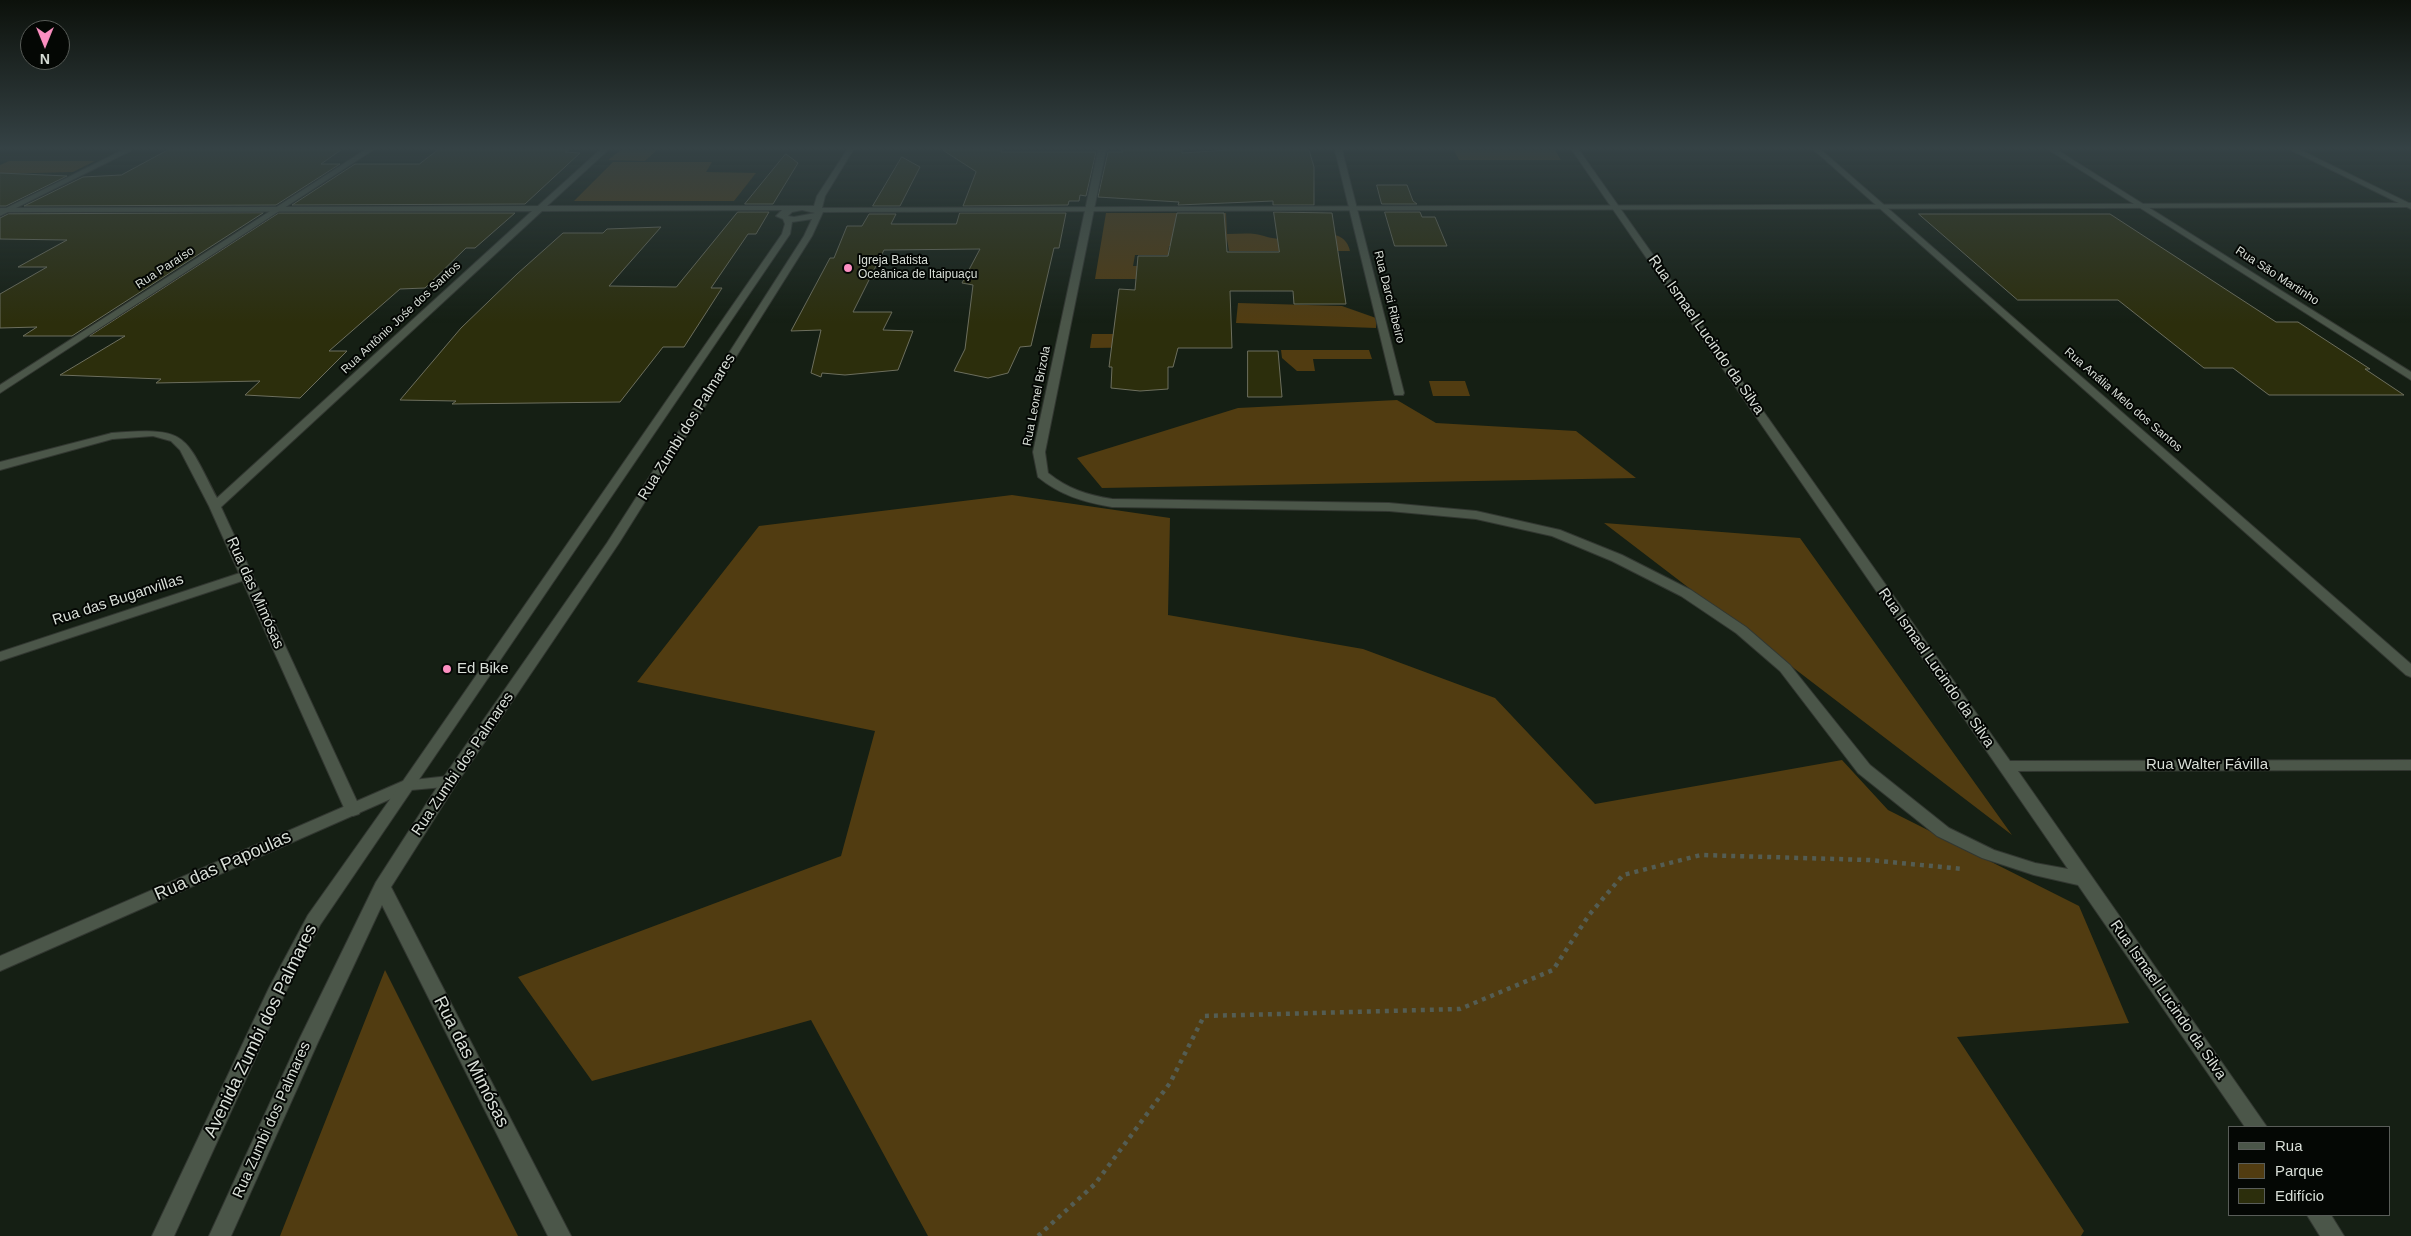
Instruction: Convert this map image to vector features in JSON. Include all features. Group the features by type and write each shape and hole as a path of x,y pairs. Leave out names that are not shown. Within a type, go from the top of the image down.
{"street":[{"path":"0,214 4,210 539,208 811,210 1174,208"},
{"name":"Rua Antônio Jośe dos Santos","path":"215,506 539,208"},
{"path":"738,208 802,220 811,210"},
{"name":"Rua Leonel Brizola","path":"1090,208 1040,452 1042,474 1059,489 1080,498 1112,503 1302,506"},
{"name":"Rua Darci Ribeiro","path":"1354,208 1399,392"},
{"name":"Rua Ismael Lucindo da Silva","path":"1617,208 2004,766 2256,1126"},
{"path":"1799,208 1925,208"},
{"name":"Rua Anália Melo dos Santos","path":"1884,208 2411,672"},
{"name":"Rua São Martinho","path":"2146,208 2411,377"},
{"name":"Rua Paraíso","path":"0,390 280,209"},
{"path":"785,218 785,212 811,210"},
{"name":"Rua Zumbi dos Palmares","path":"220,1236 312,1033 382,887 448,782 613,543 808,236 811,210"},
{"name":"Rua Zumbi dos Palmares","path":"409,785 786,234 789,224 785,218"},
{"name":"Rua das Mimósas","path":"0,466 112,436 154,433 175,439 186,448 215,506 353,810"},
{"path":"1302,506 1389,507 1476,515 1556,533 1617,558 1686,593 1740,630 1785,668 1864,769 1943,832 1997,857 2034,869 2083,879"},
{"name":"Rua das Buganvillas","path":"0,657 246,575"},
{"name":"Rua Walter Fávilla","path":"2004,766 2411,765"},
{"name":"Rua das Papoulas","path":"0,964 409,785 448,782"},
{"name":"Avenida Zumbi dos Palmares","path":"163,1236 278,988 314,920 409,785"},
{"name":"Rua das Mimósas","path":"382,887 560,1236"},
{"path":"2319,1216 2333,1236"}],"path":[{"path":"1038,1236 1095,1184 1170,1083 1204,1016 1460,1010 1554,970 1589,915 1623,875 1701,856 1869,860 1967,869"}],"green space":[{"path":"1106,213 1226,213 1227,234 1255,234 1289,239 1331,234 1346,242 1350,251 1229,251 1227,239 1227,246 1169,246 1168,255 1135,255 1133,266 1144,266 1143,279 1095,279"},
{"path":"1238,303 1342,306 1376,318 1376,328 1236,323"},
{"path":"1092,334 1166,334 1166,347 1090,348"},
{"path":"1281,350 1369,350 1372,359 1313,359 1315,371 1297,371 1282,358"},
{"path":"1429,381 1465,381 1470,396 1433,396"},
{"path":"1397,400 1436,423 1576,431 1636,478 1102,488 1077,458 1238,408"},
{"path":"1012,495 1170,518 1168,615 1363,649 1495,698 1595,804 1842,760 1888,810 2079,906 2129,1023 1957,1037 2084,1231 2081,1236 928,1236 811,1020 592,1081 518,977 841,856 875,731 637,682 759,526"},
{"path":"1604,523 1800,538 2012,835"},
{"path":"385,970 518,1236 280,1236"}],"building":[{"path":"738,212 769,212 756,234 748,234 711,288 722,288 684,347 663,347 620,402 452,404 456,401 400,400 461,328 563,233 603,233 607,229 661,227 609,286 676,287"},
{"path":"1274,212 1332,213 1346,304 1294,304 1293,291 1230,291 1232,348 1178,348 1173,367 1168,367 1168,389 1140,391 1111,388 1112,367 1109,367 1119,289 1135,290 1138,256 1168,256 1177,213 1224,213 1227,252 1279,252"},
{"path":"1385,212 1420,212 1422,217 1435,217 1447,246 1395,246"},
{"path":"263,213 72,336 23,336 37,327 0,328 0,294 47,267 18,267 67,240 0,239 0,218 8,214"},
{"path":"279,213 515,213 475,248 466,248 425,288 400,289 329,351 347,351 300,398 245,395 260,381 156,383 161,379 60,375 125,336 90,336"},
{"path":"960,213 1066,213 1059,248 1054,248 1031,346 1020,347 1008,373 988,378 954,371 965,349 973,285 962,283 980,249 884,250 853,312 892,312 883,330 913,331 898,370 845,375 822,373 821,377 811,373 821,330 791,331 830,258 834,258 847,226 862,226 869,214 896,214 891,224 956,224"},
{"path":"1919,214 2110,214 2276,322 2298,322 2370,369 2365,369 2404,395 2269,395 2233,368 2204,368 2118,300 2018,300"},
{"path":"1248,351 1278,351 1282,397 1248,397"}],"place":[{"name":"Igreja Batista Oceânica de Itaipuaçu","path":"848,268"},
{"name":"Ed Bike","path":"447,669"}]}
